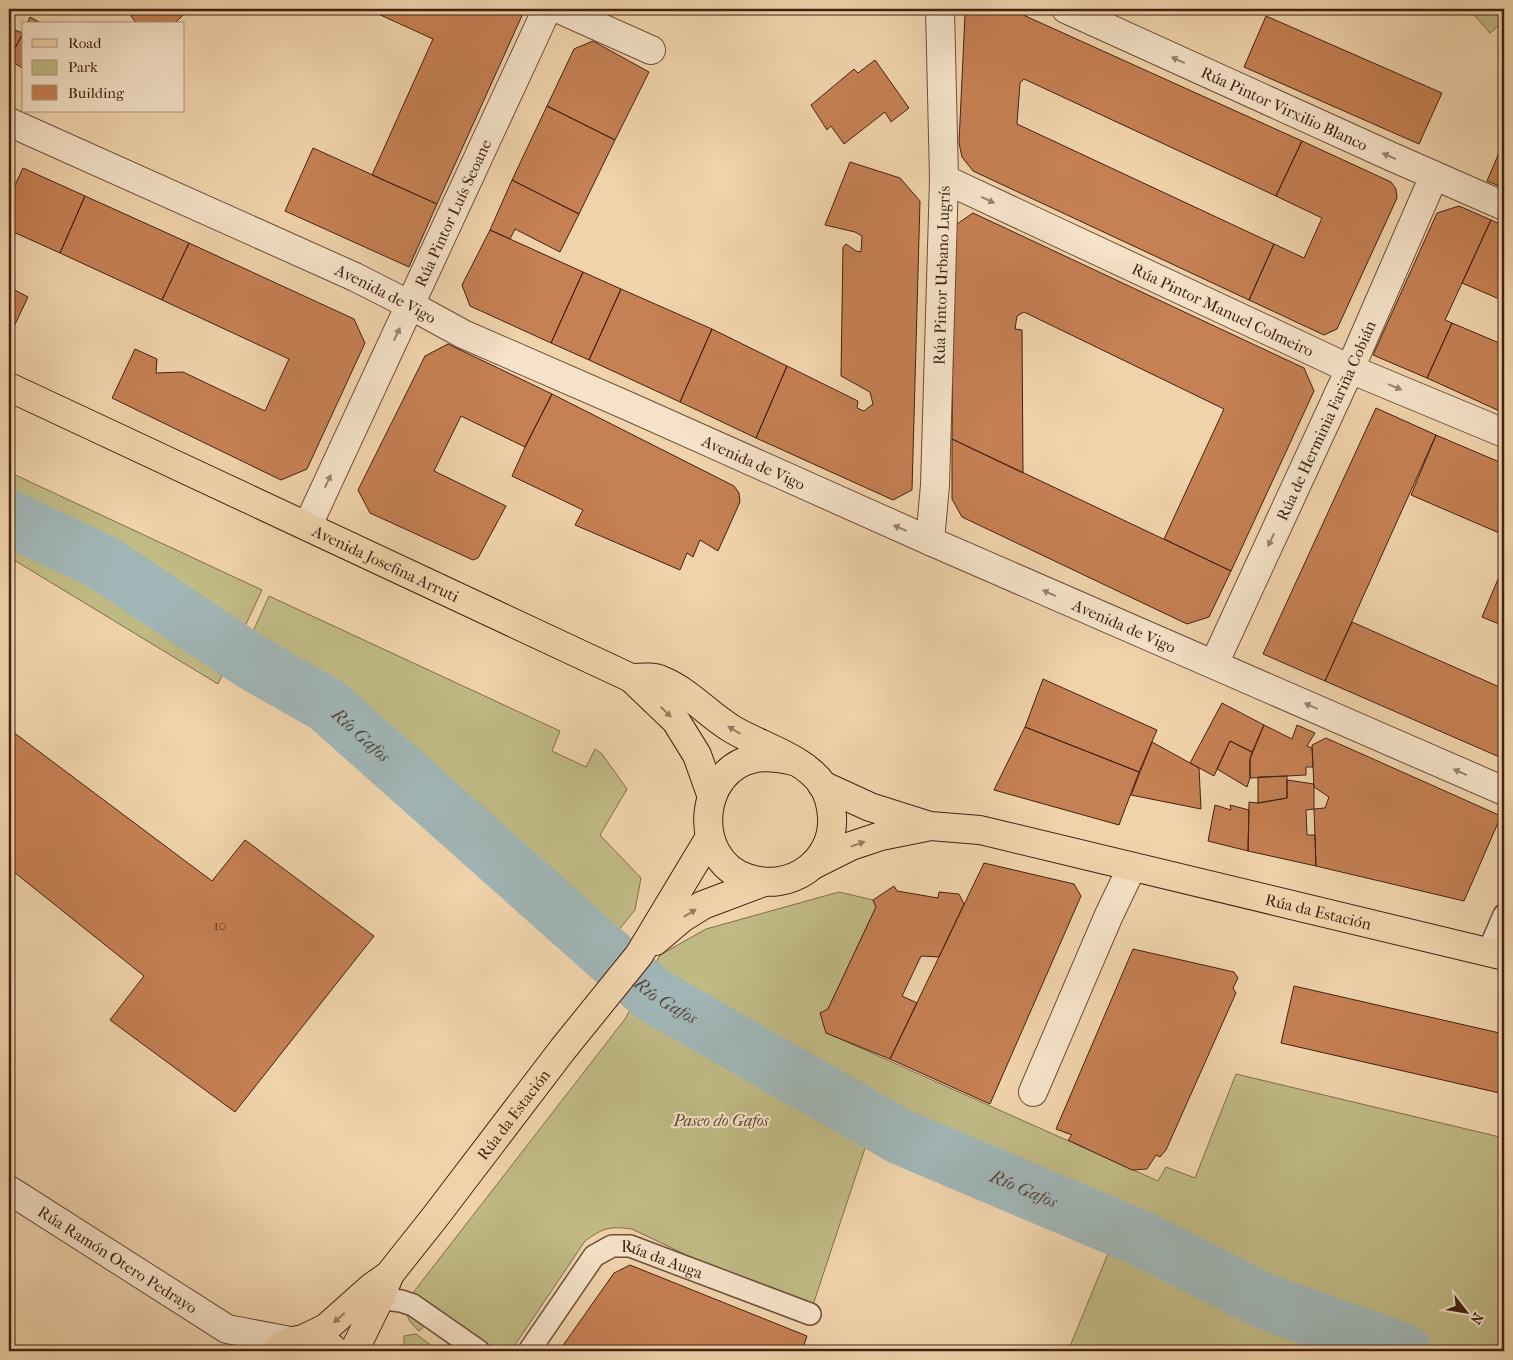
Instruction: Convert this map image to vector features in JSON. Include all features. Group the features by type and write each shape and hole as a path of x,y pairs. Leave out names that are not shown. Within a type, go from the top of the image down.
{"main road":[{"name":"Avenida Josefina Arruti","path":"9,387 308,525 631,678 676,721 696,755 712,797"},
{"path":"631,678 659,678 683,690 732,729 793,761 810,770 822,785 831,804 832,826 826,847 814,865 799,875 782,881 764,882 746,877 730,868 717,854 710,837 707,817 712,797 721,780 736,766 754,759 774,757 793,761"},
{"name":"Rúa da Estación","path":"822,785 870,807 930,826 980,830 1496,954"},
{"name":"Rúa da Estación","path":"814,865 851,846 881,836 930,826"},
{"name":"Rúa da Estación","path":"289,1344 326,1328 377,1290 563,1049 639,955 710,837"},
{"name":"Rúa da Estación","path":"639,955 682,918 703,905 764,882"},
{"name":"Rúa da Estación","path":"354,1351 377,1290"},
{"path":"289,1344 318,1341 335,1351"}],"street":[{"name":"Rúa Pintor Luís Seoane","path":"308,525 547,9"},
{"path":"560,9 651,50"},
{"name":"Rúa Pintor Urbano Lugrís","path":"930,541 934,485 944,179 940,9"},
{"name":"Rúa Pintor Virxilio Blanco","path":"1066,9 1504,206"},
{"name":"Avenida de Vigo","path":"9,122 355,278 463,334 930,541 1504,791"},
{"name":"Rúa de Herminia Fariña Cobián","path":"1214,664 1350,369 1434,176"},
{"name":"Rúa Pintor Manuel Colmeiro","path":"944,179 1350,369 1504,432"},
{"path":"1033,1092 1109,915 1132,867"},
{"path":"1496,954 1504,915"},
{"name":"Rúa Ramón Otero Pedrayo","path":"9,1190 234,1340 289,1344"},
{"name":"Rúa da Auga","path":"529,1351 594,1256 612,1246 630,1246 810,1314"},
{"path":"377,1290 413,1305 479,1351"}],"green space":[{"path":"1469,9 1504,9 1504,21 1490,33"},
{"path":"9,472 262,590 218,684 9,557"},
{"path":"269,596 560,731 552,751 586,767 595,749 602,754 627,789 600,835 641,878 635,910 609,942 348,708 245,649"},
{"name":"Paseo do Gafos","path":"839,892 873,900 876,907 828,1009 827,1033 1158,1181 1166,1167 1195,1178 1236,1074 1504,1138 1504,1351 1068,1351 1114,1239 868,1139 810,1314 632,1229 617,1228 597,1233 585,1241 511,1351 499,1351 429,1322 419,1331 409,1320 407,1309 409,1298 625,1019 660,955 706,929"},
{"path":"416,1334 439,1351 404,1351 404,1336"}],"building":[{"path":"142,9 183,9 186,12 176,22 136,22 131,16"},
{"path":"378,9 525,9 437,204 372,175 433,39 376,13"},
{"path":"972,9 1010,9 1302,141 1276,196 1024,79 1020,83 1017,124 1274,244 1249,300 973,171 962,157 959,143 965,14"},
{"path":"1266,16 1442,93 1419,144 1244,67"},
{"path":"30,17 39,22 28,22"},
{"path":"9,28 22,33 22,35 11,56 9,55"},
{"path":"22,35 22,68 9,60"},
{"path":"593,41 649,72 615,140 547,106 574,49"},
{"path":"875,60 909,108 891,122 885,112 844,144 831,126 827,130 811,105 854,69 858,73"},
{"path":"547,106 615,140 579,214 512,180"},
{"path":"1302,141 1391,182 1396,189 1397,198 1337,329 1324,335 1249,300 1274,244 1304,258 1322,218 1276,196"},
{"path":"1504,141 1504,188 1487,181"},
{"path":"313,148 437,204 409,267 285,211"},
{"path":"9,154 13,157 9,167"},
{"path":"850,162 900,178 920,201 912,490 893,500 756,438 787,366 858,401 857,408 864,411 873,404 870,392 841,376 843,247 846,244 861,252 862,236 855,232 825,225"},
{"path":"23,168 85,196 60,253 9,230 9,198"},
{"path":"512,180 579,214 560,252 515,229 510,239 490,230"},
{"path":"85,196 189,243 162,300 60,253"},
{"path":"1459,206 1491,220 1445,320 1452,323 1427,378 1373,355 1437,213"},
{"path":"973,213 1304,368 1314,391 1231,571 1164,539 1224,409 1024,312 1017,316 1015,329 1022,330 1023,473 952,439 954,226"},
{"path":"1491,220 1504,226 1504,301 1462,283"},
{"path":"490,230 583,272 551,343 470,306 462,285"},
{"path":"189,243 354,319 365,343 307,469 281,480 112,398 135,349 157,359 156,373 183,372 265,411 289,359 162,300"},
{"path":"583,272 621,289 589,360 551,343"},
{"path":"9,287 28,297 9,337"},
{"path":"621,289 712,329 680,402 589,360"},
{"path":"1452,323 1504,345 1504,413 1427,378"},
{"path":"712,329 787,366 756,438 680,402"},
{"path":"448,344 552,394 525,447 461,416 434,471 506,506 478,558 473,560 370,513 358,490 425,356"},
{"path":"552,394 734,486 739,493 740,502 718,551 700,540 693,557 687,553 680,570 575,525 583,510 512,476"},
{"path":"1376,408 1436,435 1325,681 1263,654"},
{"path":"1436,435 1504,464 1504,535 1411,495"},
{"path":"952,439 1231,571 1209,617 1187,624 962,517 952,499"},
{"path":"1504,565 1504,626 1482,617"},
{"path":"1352,622 1504,689 1504,759 1325,681"},
{"path":"1043,679 1157,730 1139,772 1025,727"},
{"path":"1222,703 1264,725 1252,752 1230,741 1214,776 1190,763"},
{"path":"1264,725 1292,739 1297,725 1315,733 1307,746 1312,748 1313,767 1306,767 1306,775 1250,778 1250,759"},
{"path":"1025,727 1139,772 1119,825 994,790"},
{"path":"9,729 212,881 245,840 374,936 235,1112 110,1020 144,976 9,868"},
{"path":"1326,738 1501,816 1464,901 1316,866 1314,809 1325,808 1329,797 1314,787 1312,745"},
{"path":"1230,741 1252,752 1250,778 1247,787 1217,769"},
{"path":"1152,742 1199,768 1201,809 1131,795"},
{"path":"1287,776 1287,798 1258,803 1258,777"},
{"path":"1287,780 1314,784 1314,809 1306,810 1307,835 1315,835 1316,866 1248,851 1249,802 1258,803 1287,798"},
{"path":"1215,805 1231,810 1230,805 1249,810 1248,851 1208,841"},
{"path":"984,863 1074,884 1081,896 990,1104 890,1059"},
{"path":"894,886 897,891 938,898 939,892 959,894 964,904 939,957 921,956 902,996 917,1003 890,1059 826,1033 820,1013 828,1009 876,907 873,900"},
{"path":"1133,949 1234,972 1238,978 1233,988 1236,993 1166,1150 1160,1157 1156,1155 1147,1169 1132,1170 1068,1140 1072,1135 1056,1129"},
{"path":"1294,986 1504,1034 1504,1094 1281,1043"},
{"path":"630,1265 807,1336 802,1351 559,1351 614,1273"}],"waterway":[{"name":"Río Gafos","path":"9,518 102,562 253,663 327,705 653,995 901,1137 1142,1239 1264,1301 1404,1351"}]}
